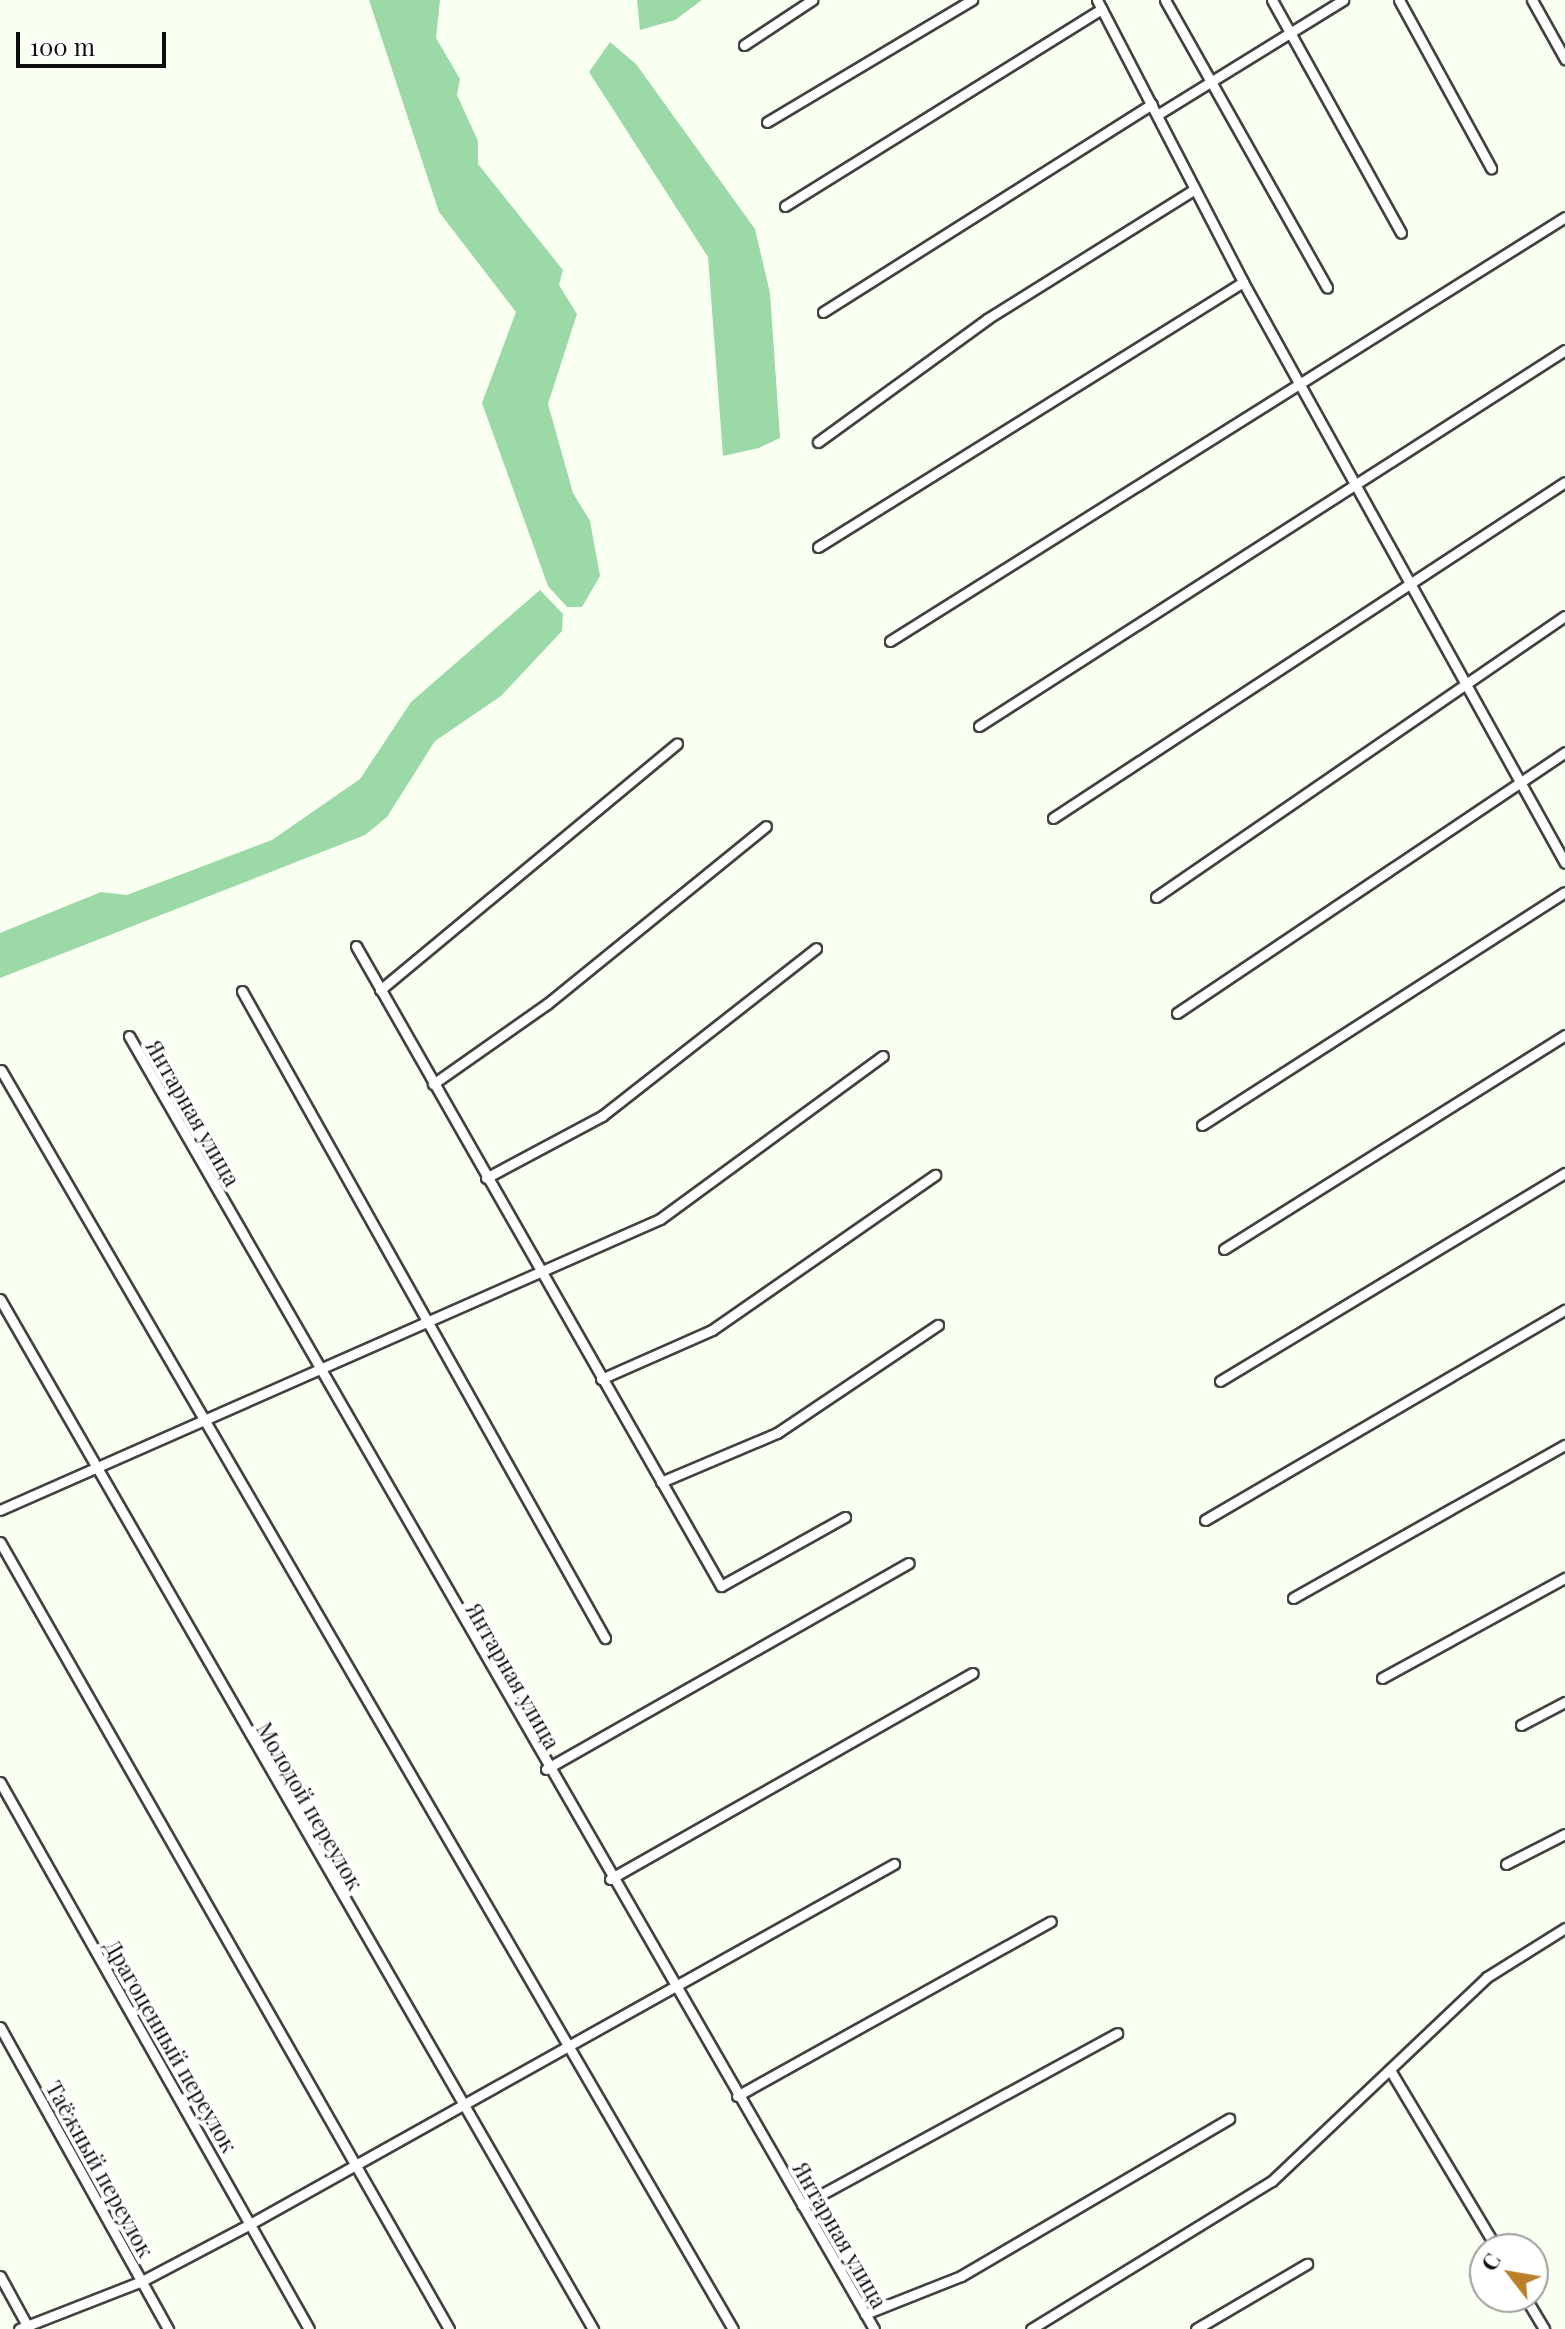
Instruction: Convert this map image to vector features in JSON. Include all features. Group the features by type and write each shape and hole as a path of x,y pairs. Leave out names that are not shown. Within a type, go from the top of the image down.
{"street":[{"path":"744,45 812,0"},
{"path":"767,122 972,0"},
{"path":"1165,0 1327,288"},
{"path":"1272,0 1401,233"},
{"path":"1157,115 1343,0"},
{"path":"1399,0 1491,168"},
{"path":"1532,0 1565,59"},
{"path":"785,206 1100,4 1243,282 1565,863"},
{"path":"823,312 1152,104"},
{"path":"818,442 987,319 1195,189"},
{"path":"890,641 1565,217"},
{"path":"818,547 1243,282"},
{"path":"979,726 1565,350"},
{"path":"1053,818 1565,482"},
{"path":"1156,897 1565,616"},
{"path":"380,990 677,743"},
{"path":"1177,1013 1565,752"},
{"path":"433,1084 547,1004 766,826"},
{"path":"1202,1125 1565,892"},
{"path":"356,946 721,1586 845,1517"},
{"path":"486,1178 602,1116 816,948"},
{"path":"242,991 605,1638"},
{"path":"1224,1249 1565,1035"},
{"name":"Янтарная улица","path":"129,1036 546,1769 874,2329"},
{"path":"0,1510 660,1219 883,1056"},
{"path":"1,1070 733,2329"},
{"path":"1220,1381 1565,1173"},
{"path":"601,1379 712,1330 935,1175"},
{"name":"Молодой переулок","path":"0,1299 593,2329"},
{"path":"1205,1520 1565,1310"},
{"path":"661,1482 777,1433 938,1325"},
{"path":"1293,1598 1565,1445"},
{"path":"0,1542 449,2329"},
{"path":"546,1769 908,1563"},
{"path":"1382,1678 1565,1578"},
{"path":"610,1879 972,1673"},
{"path":"1521,1725 1565,1702"},
{"name":"Драгоценный переулок","path":"0,1782 309,2329"},
{"path":"1506,1864 1565,1834"},
{"path":"0,2276 25,2328 142,2281 676,1991 894,1864"},
{"path":"737,2096 1051,1921"},
{"path":"1031,2329 1272,2181 1487,1977 1565,1928"},
{"name":"Таёжный переулок","path":"0,2027 168,2329"},
{"path":"802,2205 1117,2033"},
{"path":"1390,2070 1487,2233"},
{"path":"865,2314 961,2276 1229,2119"},
{"path":"1196,2329 1307,2264"}],"green space":[{"path":"369,0 440,0 436,38 460,79 457,95 478,141 478,164 563,270 559,285 577,314 548,404 573,493 590,521 600,576 582,607 567,607 548,586 482,403 516,312 439,212"},
{"path":"637,0 702,0 675,20 640,30"},
{"path":"610,42 636,64 755,229 770,293 780,438 759,448 723,456 708,257 589,72"},
{"path":"540,590 563,614 562,631 501,696 435,741 387,817 365,835 0,978 0,933 101,892 127,895 272,840 360,779 411,702"}]}
